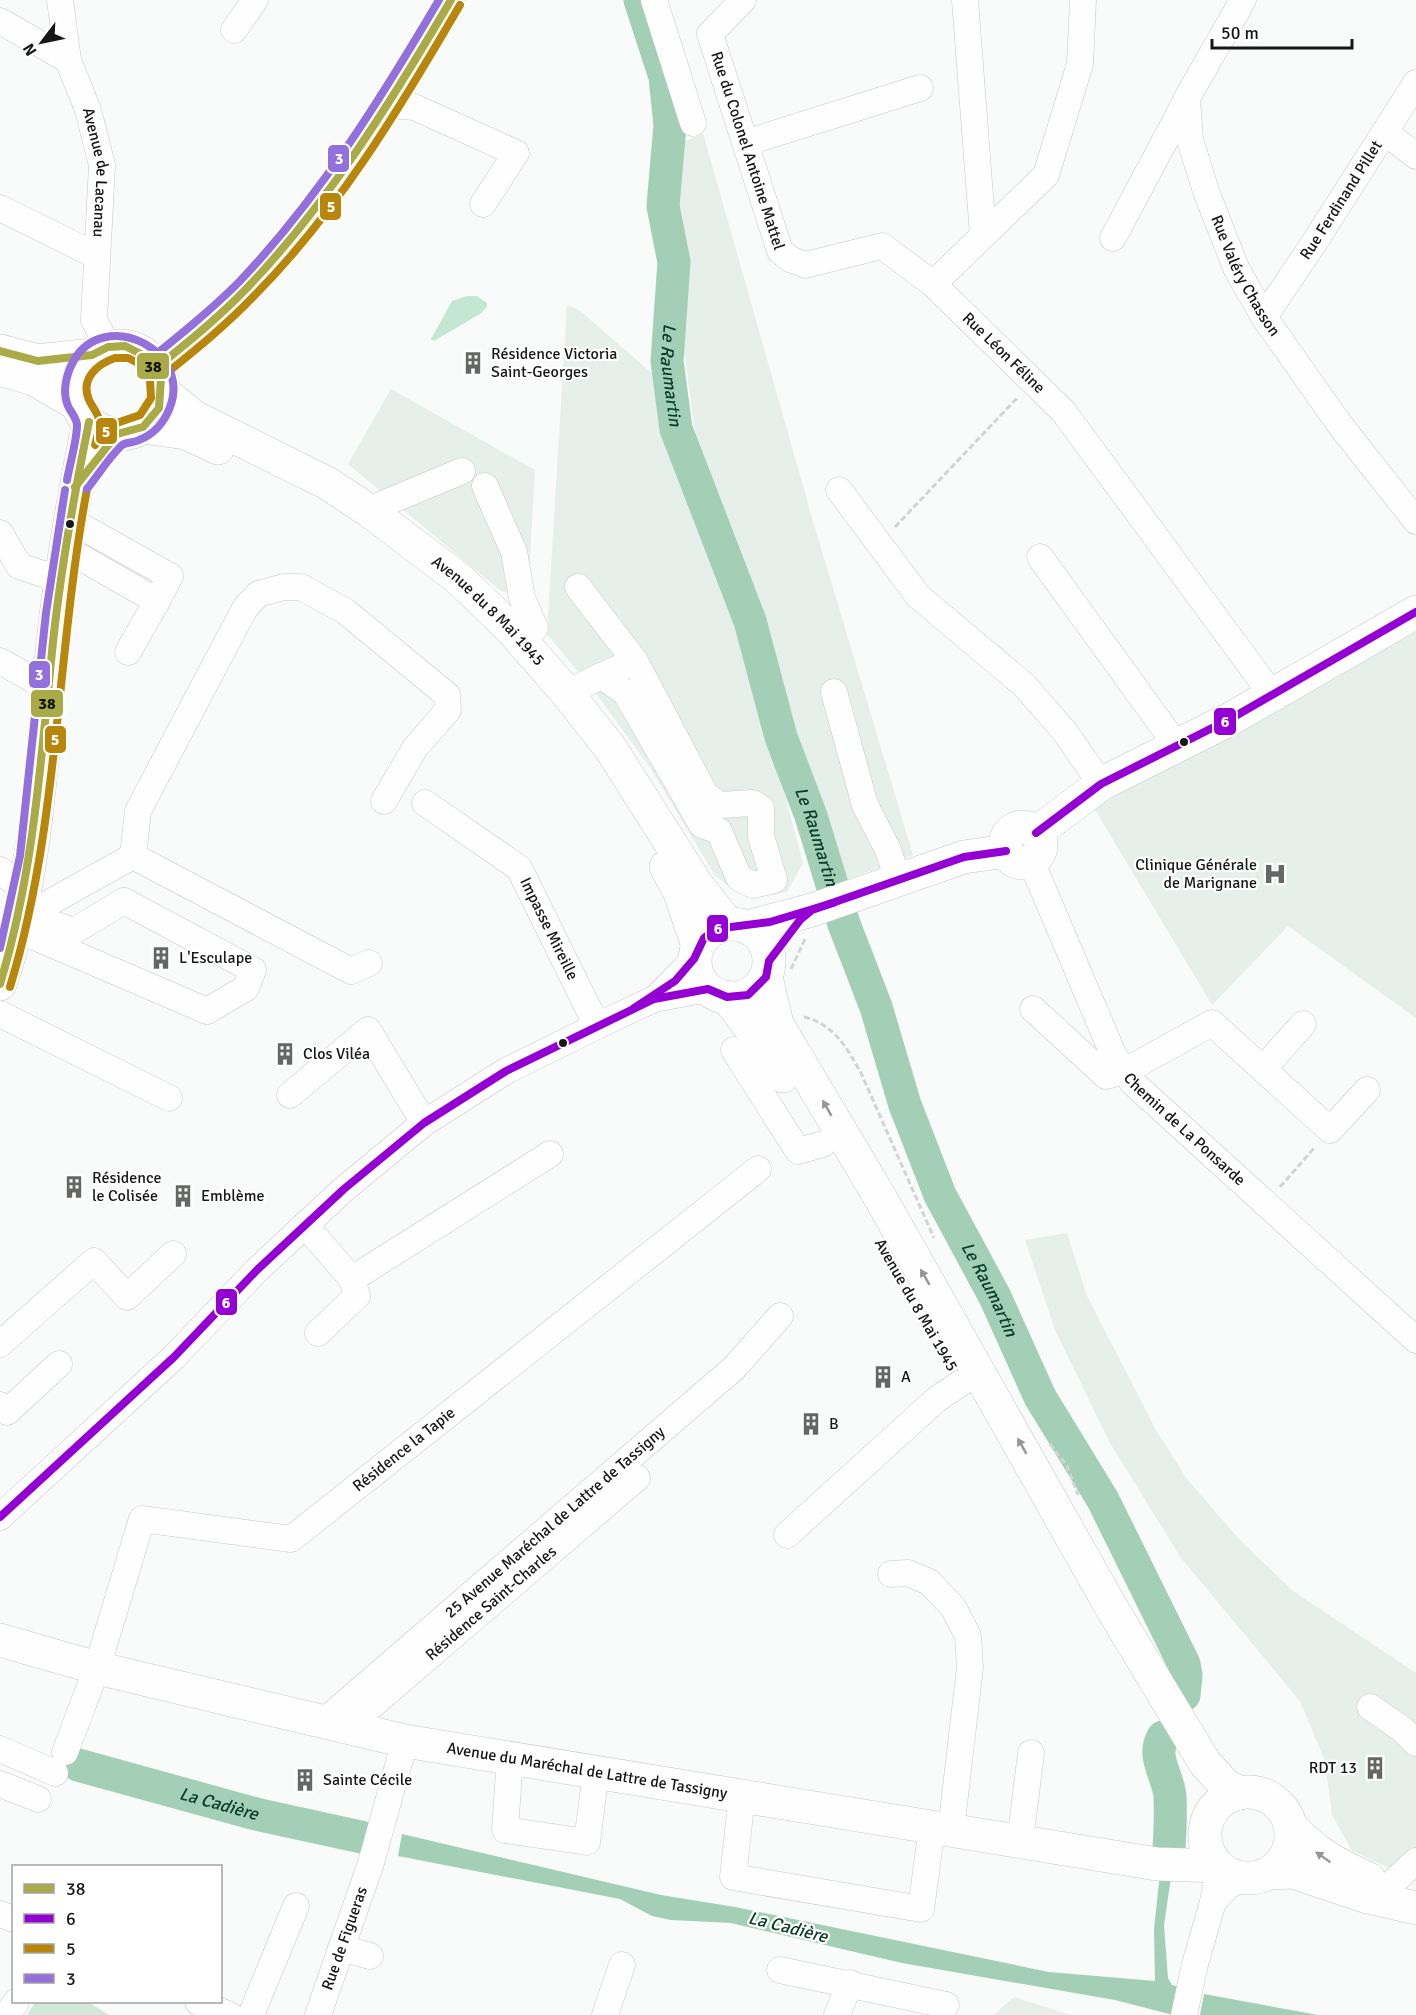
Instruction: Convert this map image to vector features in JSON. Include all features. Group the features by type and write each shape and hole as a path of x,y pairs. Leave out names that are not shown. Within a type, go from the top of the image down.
{"main road":[{"path":"107,422 75,390 77,375 108,344"},
{"path":"0,351 38,361 108,344 135,349 160,368 159,408 107,422 75,487 48,688 32,900 5,970"},
{"name":"Avenue du 8 Mai 1945","path":"160,368 194,417 327,483 368,510 458,578 510,628 567,693 611,749 697,885 737,925"},
{"name":"Avenue du 8 Mai 1945","path":"0,370 34,379 107,422 186,433 271,472 317,499 412,564 495,637 558,707 612,780 680,893 697,952"},
{"path":"829,905 710,931 697,952 696,969 717,993 748,995 760,986 768,969 800,920 829,905 964,857 1024,848 1101,784 1273,696 1416,612"},
{"path":"737,925 762,939 768,969"},
{"name":"Avenue du 8 Mai 1945","path":"768,969 777,1024 898,1230 1153,1677 1205,1763 1225,1785 1239,1793"},
{"name":"Avenue du 8 Mai 1945","path":"717,993 768,1051 1037,1515 1112,1607"},
{"name":"Avenue du Maréchal de Lattre de Tassigny","path":"0,1640 97,1668 405,1741 1168,1865 1229,1854"},
{"name":"Avenue du 8 Mai 1945","path":"1153,1677 1229,1854"},
{"path":"1229,1854 1225,1799 1239,1793 1256,1793 1270,1799 1282,1809 1290,1826 1308,1846 1334,1864 1403,1890"},
{"path":"1229,1854 1287,1853 1291,1837 1290,1826"},
{"path":"1229,1854 1293,1872 1368,1898 1416,1908"}],"street":[{"name":"Avenue de Lacanau","path":"60,0 68,60 88,110 102,165 94,320 108,344"},
{"path":"234,30 255,0"},
{"path":"160,368 190,344 249,288 342,174 390,105 451,0"},
{"path":"654,0 693,123"},
{"name":"Rue du Colonel Antoine Mattel","path":"743,0 710,34 780,250 790,259 805,265 882,246 933,284"},
{"path":"965,0 983,235"},
{"path":"933,284 1046,175 1080,64 1083,0"},
{"path":"1113,238 1187,98 1243,0"},
{"path":"0,21 68,60"},
{"name":"Rue Ferdinand Pillet","path":"1264,317 1416,83"},
{"path":"745,143 920,88"},
{"name":"Rue Valéry Chasson","path":"1187,98 1190,140 1207,194 1237,270 1264,317 1340,425 1416,521"},
{"path":"390,105 414,107 516,153 483,204"},
{"path":"1385,132 1416,156"},
{"path":"0,208 97,256"},
{"name":"Rue Léon Féline","path":"933,284 1063,411 1273,696"},
{"path":"368,510 462,471"},
{"path":"485,486 514,552 522,598 535,628"},
{"path":"839,490 918,596 1024,685 1065,732 1101,784"},
{"path":"70,520 170,576 128,652"},
{"path":"0,533 10,561 63,567 80,557 157,601"},
{"path":"1040,557 1177,746"},
{"path":"133,856 138,811 245,608 258,594 284,587 301,587 345,611 447,695 448,710 415,748 384,801"},
{"path":"578,587 635,661 705,794 719,805 753,803 761,808 761,836 774,880 753,885 739,878 719,831 702,825 625,692 601,676"},
{"path":"0,661 48,688"},
{"path":"567,693 635,661"},
{"path":"834,692 865,805 888,850 898,880"},
{"name":"Impasse Mireille","path":"425,803 519,868 597,1026"},
{"path":"675,850 692,829 702,825"},
{"name":"Chemin de La Ponsarde","path":"1024,848 1114,1056 1133,1083 1416,1340"},
{"path":"5,970 32,900 133,856"},
{"path":"133,856 351,971 369,963"},
{"path":"32,900 74,931 124,901 253,970 246,988 207,1011 32,900"},
{"path":"0,1517 174,1356 305,1224 419,1115 654,999 676,981 697,952"},
{"path":"654,999 717,993"},
{"path":"1033,1009 1106,1076 1125,1071 1212,1023 1330,1130 1367,1090"},
{"path":"0,1014 169,1098"},
{"path":"1263,1069 1304,1024"},
{"path":"290,1095 369,1030 419,1115"},
{"path":"734,1050 798,1151 822,1144"},
{"path":"352,1280 550,1154"},
{"name":"Résidence la Tapie","path":"97,1668 142,1519 291,1539 758,1169"},
{"path":"305,1224 352,1280 357,1296 318,1334"},
{"path":"0,1344 94,1261 128,1297 173,1254"},
{"name":"25 Avenue Maréchal de Lattre de Tassigny","path":"335,1725 734,1368 780,1316"},
{"path":"0,1405 7,1412 59,1364"},
{"path":"787,1535 937,1399 961,1383"},
{"name":"Résidence Saint-Charles","path":"335,1725 637,1478"},
{"path":"742,1796 733,1877 921,1909 941,1829 970,1667 968,1636 953,1607 929,1582 908,1573 891,1574"},
{"path":"0,1749 60,1763 97,1668"},
{"path":"1370,1707 1402,1729 1416,1743"},
{"name":"Rue de Figueras","path":"318,2015 371,1863 405,1741"},
{"path":"1020,1842 1031,1753"},
{"path":"510,1758 504,1830 586,1842 596,1772"},
{"path":"0,1784 38,1799"},
{"path":"1184,2015 1192,1975 1213,1902 1228,1886 1229,1854"},
{"path":"1403,1890 1416,1862"},
{"path":"251,2015 296,1906"},
{"path":"341,1948 370,1956"},
{"path":"606,2015 622,1965"},
{"path":"780,1970 946,2004"},
{"path":"837,2015 850,1983"},
{"path":"201,2003 230,2015"}],"path":[{"path":"108,344 134,338 160,368"},
{"path":"879,544 1032,382"},
{"path":"777,1024 789,1014 813,1019 830,1028 848,1049 861,1072 936,1243"},
{"path":"1266,1204 1330,1130"},
{"path":"1048,1441 1067,1466 1079,1498"}],"shaded area":[{"path":"703,133 812,518 913,855 840,882 745,586 697,448 666,216 675,146"},
{"path":"467,296 477,296 487,303 487,307 480,314 434,341 431,339 452,301"},
{"path":"567,305 579,310 661,381 659,413 743,638 803,863 787,892 755,896 729,887 714,874 649,766 594,691 547,634"},
{"path":"391,389 535,470 528,589 502,592 348,464"},
{"name":"Clinique Générale de Marignane","path":"1416,627 1416,1018 1288,926 1212,1005 1094,808"},
{"path":"1067,1233 1087,1296 1156,1430 1187,1479 1238,1538 1293,1591 1416,1673 1416,1862 1404,1855 1389,1868 1352,1851 1332,1815 1325,1761 1300,1701 1181,1558 1110,1443 1055,1330 1025,1240"},
{"path":"1014,1997 1071,2015 993,2015"},
{"path":"34,2003 90,2003 109,2015 27,2015"}],"water":[{"path":"402,1834 661,1895 735,1907 1049,1972 1155,1981 1154,1929 1160,1873 1171,1877 1164,1925 1168,1978 1172,1985 1180,1987 1173,2015 1115,2000 902,1963 731,1923 671,1920 652,1916 620,1899 398,1856"},
{"path":"1204,1994 1318,2015 1200,2015"}],"waterway":[{"name":"Le Raumartin","path":"640,0 665,77 670,125 663,206 674,262 667,361 676,429 750,621 781,737 811,816 844,924 876,1007 905,1105 940,1195 995,1297 1040,1397 1103,1500 1184,1664 1186,1675 1184,1695"},
{"name":"Le Raumartin","path":"1163,1737 1159,1752 1170,1797 1169,1849"},
{"name":"La Cadière","path":"78,1765 256,1814 361,1837"}],"transit line":[{"name":"3","path":"149,360 239,282 296,217 371,111 439,0"},
{"name":"38","path":"156,368 235,300 304,223 357,151 451,0"},
{"name":"5","path":"163,376 241,309 312,231 390,121 460,5"},
{"name":"3","path":"67,480 77,427 65,395 68,372 73,362 87,345 105,337 124,337 143,343 159,355 170,371 173,391 167,414 161,424 149,435 121,446 87,489"},
{"name":"38","path":"0,351 38,361 92,355 108,347 125,346 147,357 161,378 159,408 143,427 117,434 75,487"},
{"name":"5","path":"115,358 128,358 140,364 150,380 151,398 140,415 111,425 95,445 99,418 89,400 87,385 96,368 115,358"},
{"name":"38","path":"0,984 12,942 29,857 60,587 89,422"},
{"name":"5","path":"10,987 26,926 48,802 69,614 87,489"},
{"name":"3","path":"0,948 20,856 46,613 65,490"},
{"name":"6","path":"1036,833 1101,784 1232,718 1416,612"},
{"name":"6","path":"0,1517 174,1357 257,1270 344,1189 424,1123 506,1071 654,999 708,989 727,997 748,995 766,977 769,961 800,920 812,910 964,857 1006,851"},
{"name":"6","path":"634,1008 675,981 694,959 704,938 715,929 770,922 833,903"}],"place":[{"name":"Résidence Victoria Saint-Georges","path":"473,363"},
{"name":"Clinique Générale de Marignane","path":"1275,874"},
{"name":"L'Esculape","path":"161,958"},
{"name":"Clos Viléa","path":"285,1054"},
{"name":"Résidence le Colisée","path":"74,1187"},
{"name":"Emblème","path":"183,1196"},
{"name":"A","path":"883,1377"},
{"name":"B","path":"811,1424"},
{"name":"RDT 13","path":"1375,1768"},
{"name":"Sainte Cécile","path":"305,1780"}]}
